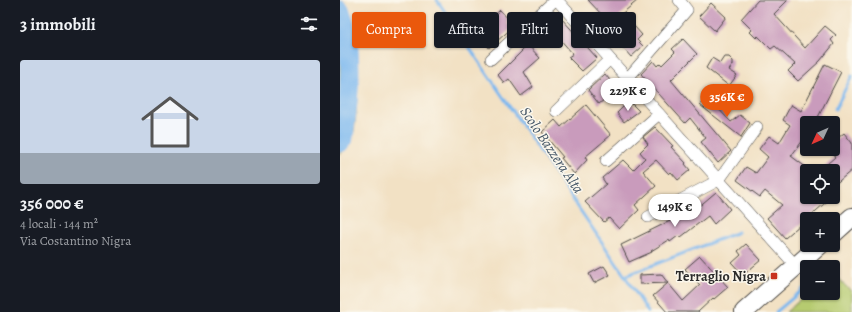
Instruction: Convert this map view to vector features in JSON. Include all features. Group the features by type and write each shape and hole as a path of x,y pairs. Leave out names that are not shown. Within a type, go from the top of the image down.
{"main road":[{"path":"840,228 852,217"},
{"path":"744,312 812,252"}],"street":[{"path":"491,59 556,0 796,266"},
{"path":"627,79 687,10 679,0"},
{"path":"556,111 609,60"},
{"path":"606,161 659,114"},
{"path":"648,217 719,180 758,127"}],"green space":[{"path":"340,1 347,12 352,32 352,48 355,48 357,101 354,131 350,141 340,155"},
{"path":"840,281 852,292 852,312 786,312 800,300 840,300"}],"building":[{"path":"588,0 638,0 624,12 599,12"},
{"path":"758,0 788,0 774,14 805,48 825,26 836,35 831,40 834,44 820,61 798,81 788,71 795,64 775,46 771,49 758,36 756,38 750,32 752,30 741,19"},
{"path":"711,3 726,17 715,31 699,16"},
{"path":"500,10 507,18 507,32 499,39 499,12"},
{"path":"563,20 571,29 571,48 588,48 597,58 582,71 568,57 573,54 563,43"},
{"path":"636,28 642,35 637,40 643,46 631,57 623,48 636,48"},
{"path":"683,39 697,54 671,80 731,151 718,163 701,142 706,138 690,118 685,123 641,74 653,61 657,66 660,63 662,65 675,52 672,49"},
{"path":"525,48 531,48 540,58 524,72 533,87 521,96 509,79 504,83 498,75"},
{"path":"724,57 729,57 733,61 733,65 729,70 737,75 729,86 706,68 712,58 720,63"},
{"path":"825,64 841,72 819,116 800,116 800,144 791,156 802,164 800,164 800,204 824,204 815,212 800,212 800,225 785,238 767,218 782,205 765,191 760,197 737,180 746,167 756,173 768,157 759,149 769,136 779,143 790,125 783,120 791,105 801,111"},
{"path":"605,74 617,89 599,104 588,90"},
{"path":"708,98 731,122 740,115 750,123 741,137 700,105"},
{"path":"629,101 639,111 624,122 617,113"},
{"path":"586,105 611,135 585,157 587,160 574,174 561,158 563,157 542,132 555,120 561,127"},
{"path":"655,127 673,146 671,147 686,163 685,164 690,170 678,180 671,172 669,174 656,160 643,171 656,186 635,205 639,210 619,229 609,218 604,222 585,202 606,184 602,178 623,160 633,170 645,158 640,152 648,144 643,137"},
{"path":"844,133 852,143 852,170 840,180 840,164 827,164 834,156 840,156 840,136"},
{"path":"716,192 730,209 714,224 708,216 681,237 678,236 670,242 669,240 651,251 652,252 629,262 621,245 672,220 687,209 690,214"},
{"path":"746,244 761,260 743,275 732,263 741,255 738,251"},
{"path":"700,256 728,287 698,312 667,312 653,296 668,283 683,301 700,285 685,269"},
{"path":"604,266 610,275 594,283 589,274"},
{"path":"661,274 668,283 640,284 640,275"}],"waterway":[{"name":"Scolo Bazzera Alta","path":"437,0 648,312"},
{"path":"340,10 345,25 350,57 348,105 344,137 340,143"},
{"path":"835,109 852,76"},
{"path":"625,276 738,232"},
{"path":"776,312 800,292"}],"place":[{"name":"Terraglio Nigra","path":"774,276"}]}
